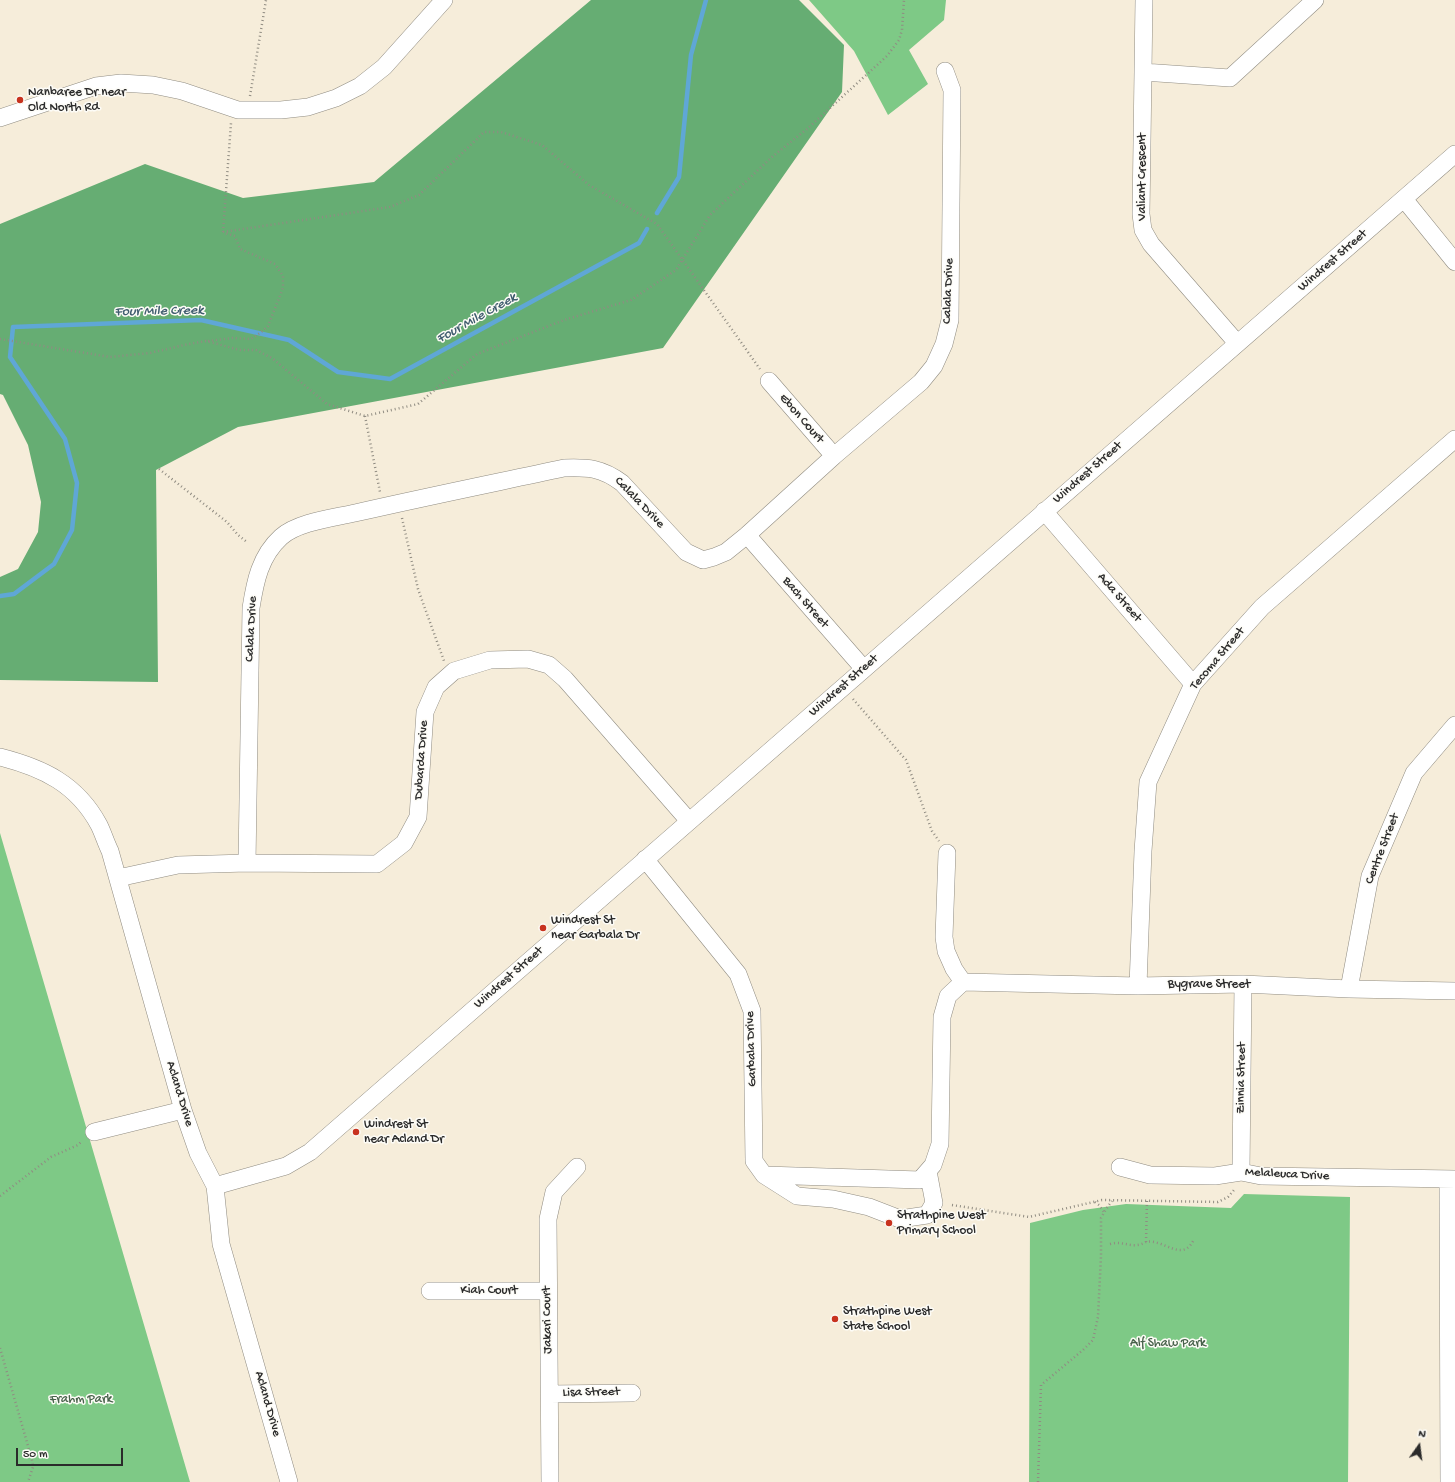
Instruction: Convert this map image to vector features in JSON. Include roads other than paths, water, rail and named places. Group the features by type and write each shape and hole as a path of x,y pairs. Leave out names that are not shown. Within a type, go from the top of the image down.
{"street":[{"path":"0,118 96,86 122,83 153,84 238,110 282,110 308,107 336,98 360,86 384,68 444,0"},
{"name":"Valiant Crescent","path":"1144,0 1141,214 1143,230 1151,244 1237,343"},
{"path":"1144,72 1230,78 1315,0"},
{"name":"Calala Drive","path":"248,863 251,608 255,580 267,555 281,537 298,527 398,503 564,468 581,468 597,470 611,475 622,483 686,552 703,560 714,558 726,552 747,535 834,456 921,382 934,366 944,344 950,320 952,90 945,71"},
{"name":"Windrest Street","path":"215,1186 286,1166 310,1152 1455,154"},
{"path":"1404,199 1455,262"},
{"name":"Ebon Court","path":"769,381 834,456"},
{"name":"Tecoma Street","path":"1138,986 1142,850 1148,782 1193,684 1262,607 1455,439"},
{"name":"Ada Street","path":"1044,511 1193,684"},
{"name":"Bach Street","path":"747,535 864,669"},
{"name":"Dubarda Drive","path":"118,878 178,865 248,863 377,864 404,843 418,817 425,712 436,687 454,672 490,660 528,659 549,665 566,679 689,821"},
{"name":"Centre Street","path":"1348,989 1370,876 1414,773 1455,725"},
{"name":"Acland Drive","path":"0,757 38,768 56,778 72,790 88,807 99,826 110,851 183,1110 198,1153 215,1186 221,1244 290,1482"},
{"path":"764,1175 920,1180 933,1165 940,1144 942,1016 948,996 963,982 954,969 946,951 944,937 947,853"},
{"name":"Garbala Drive","path":"645,859 738,974 752,1011 754,1162 764,1175 797,1196 833,1199 869,1207 900,1218 927,1214 934,1203 928,1171"},
{"name":"Bygrave Street","path":"963,982 1138,986 1243,984 1348,989 1455,991"},
{"name":"Zinnia Street","path":"1241,1172 1243,984"},
{"path":"94,1132 183,1110"},
{"name":"Jakari Court","path":"550,1482 548,1219 554,1192 577,1167"},
{"name":"Melaleuca Drive","path":"1120,1167 1150,1175 1219,1176 1241,1172 1261,1176 1451,1179"},
{"path":"1449,1482 1451,1179"},
{"name":"Kiah Court","path":"430,1292 548,1291"},
{"name":"Lisa Street","path":"550,1394 632,1393"}],"waterway":[{"name":"Four Mile Creek","path":"657,213 679,177 691,55 706,0"},
{"name":"Four Mile Creek","path":"0,596 14,594 54,564 72,530 77,483 65,439 10,357 13,327 201,320 289,340 338,372 390,379 639,243 647,229"}],"place":[{"name":"Nanbaree Dr near Old North Rd","path":"20,100"},
{"name":"Windrest St near Garbala Dr","path":"543,928"},
{"name":"Windrest St near Acland Dr","path":"356,1132"},
{"name":"Strathpine West Primary School","path":"889,1223"},
{"name":"Strathpine West State School","path":"835,1319"}],"park label":[{"name":"Alf Shaw Park","path":"1168,1344"},
{"name":"Frahm Park","path":"81,1400"}]}
